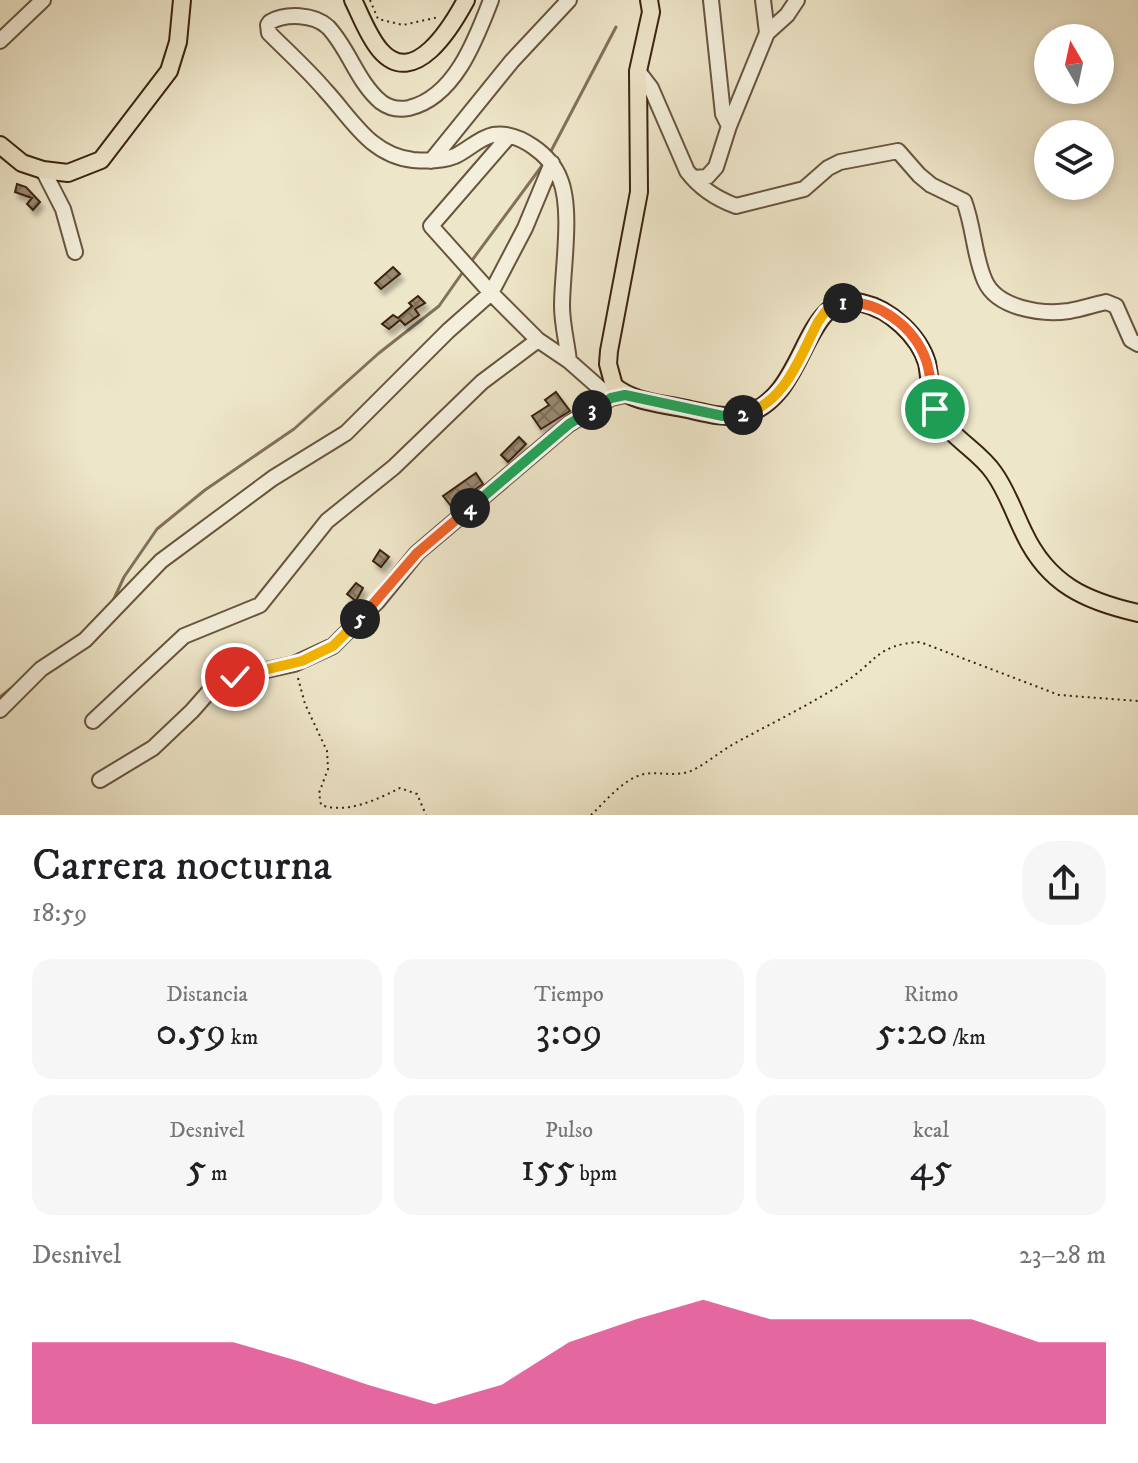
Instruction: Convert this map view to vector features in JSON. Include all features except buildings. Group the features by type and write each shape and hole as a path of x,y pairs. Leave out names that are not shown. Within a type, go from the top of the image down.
{"main road":[{"path":"3,153 43,170 68,173 101,160 169,71 178,42 182,0"},
{"path":"353,0 382,53 401,62 421,57 430,50 443,38 463,6"},
{"path":"649,0 651,12 638,71 639,192 609,351 608,364 618,397 723,416 761,409 781,392 825,312 846,303 861,303 877,309 894,318 917,344 926,360 935,409 946,427 993,470 1034,553 1046,570 1071,589 1092,599 1138,613"}],"street":[{"path":"0,41 43,0"},
{"path":"491,0 455,75 421,105 400,110 384,104 369,90 326,25 298,15 278,18 268,25 269,33 326,90 361,134 379,149 410,160 431,161 454,156 485,138 509,136 531,145 552,163 562,181 566,226 562,309 569,361"},
{"path":"431,161 512,61 569,0"},
{"path":"711,0 723,114 729,126"},
{"path":"763,0 767,33"},
{"path":"693,178 707,177 716,167 729,126 767,33 787,15 797,0"},
{"path":"638,71 651,88 687,171 713,195 736,206 804,189 828,168 840,162 898,151 931,185 964,201 972,221 981,272 993,294 1017,306 1041,311 1065,312 1111,303 1116,306 1131,340 1138,344"},
{"path":"100,780 153,748 214,686 235,677 294,664 333,646 377,602 417,553 569,424 618,397 538,340 431,226 509,136"},
{"path":"0,710 41,669 85,640 161,561 273,478 346,433 448,331 491,293 525,228 552,163"},
{"path":"43,170 63,209 75,252"},
{"path":"93,721 184,636 260,605 327,521 394,467 482,382 538,340"}],"path":[{"path":"370,0 378,19 403,25 463,6"},
{"path":"591,815 624,783 644,774 675,775 691,771 847,682 872,659 898,643 920,642 1059,695 1138,701"},
{"path":"294,664 305,704 327,751 328,769 319,793 321,805 336,810 377,799 400,788 417,794 426,815"}],"waterway":[{"path":"550,153 616,27"},
{"path":"470,263 544,163"},
{"path":"112,603 124,577 157,529 205,490 294,429 379,353 439,306 465,269"},
{"path":"0,697 19,682"}],"route":[{"path":"235,677 294,664 333,646 377,602 417,553 569,424 611,398 625,395 723,416 739,416 761,409 781,392 818,322 825,312 835,306 861,303 894,318 906,330 926,360 935,409"}]}
